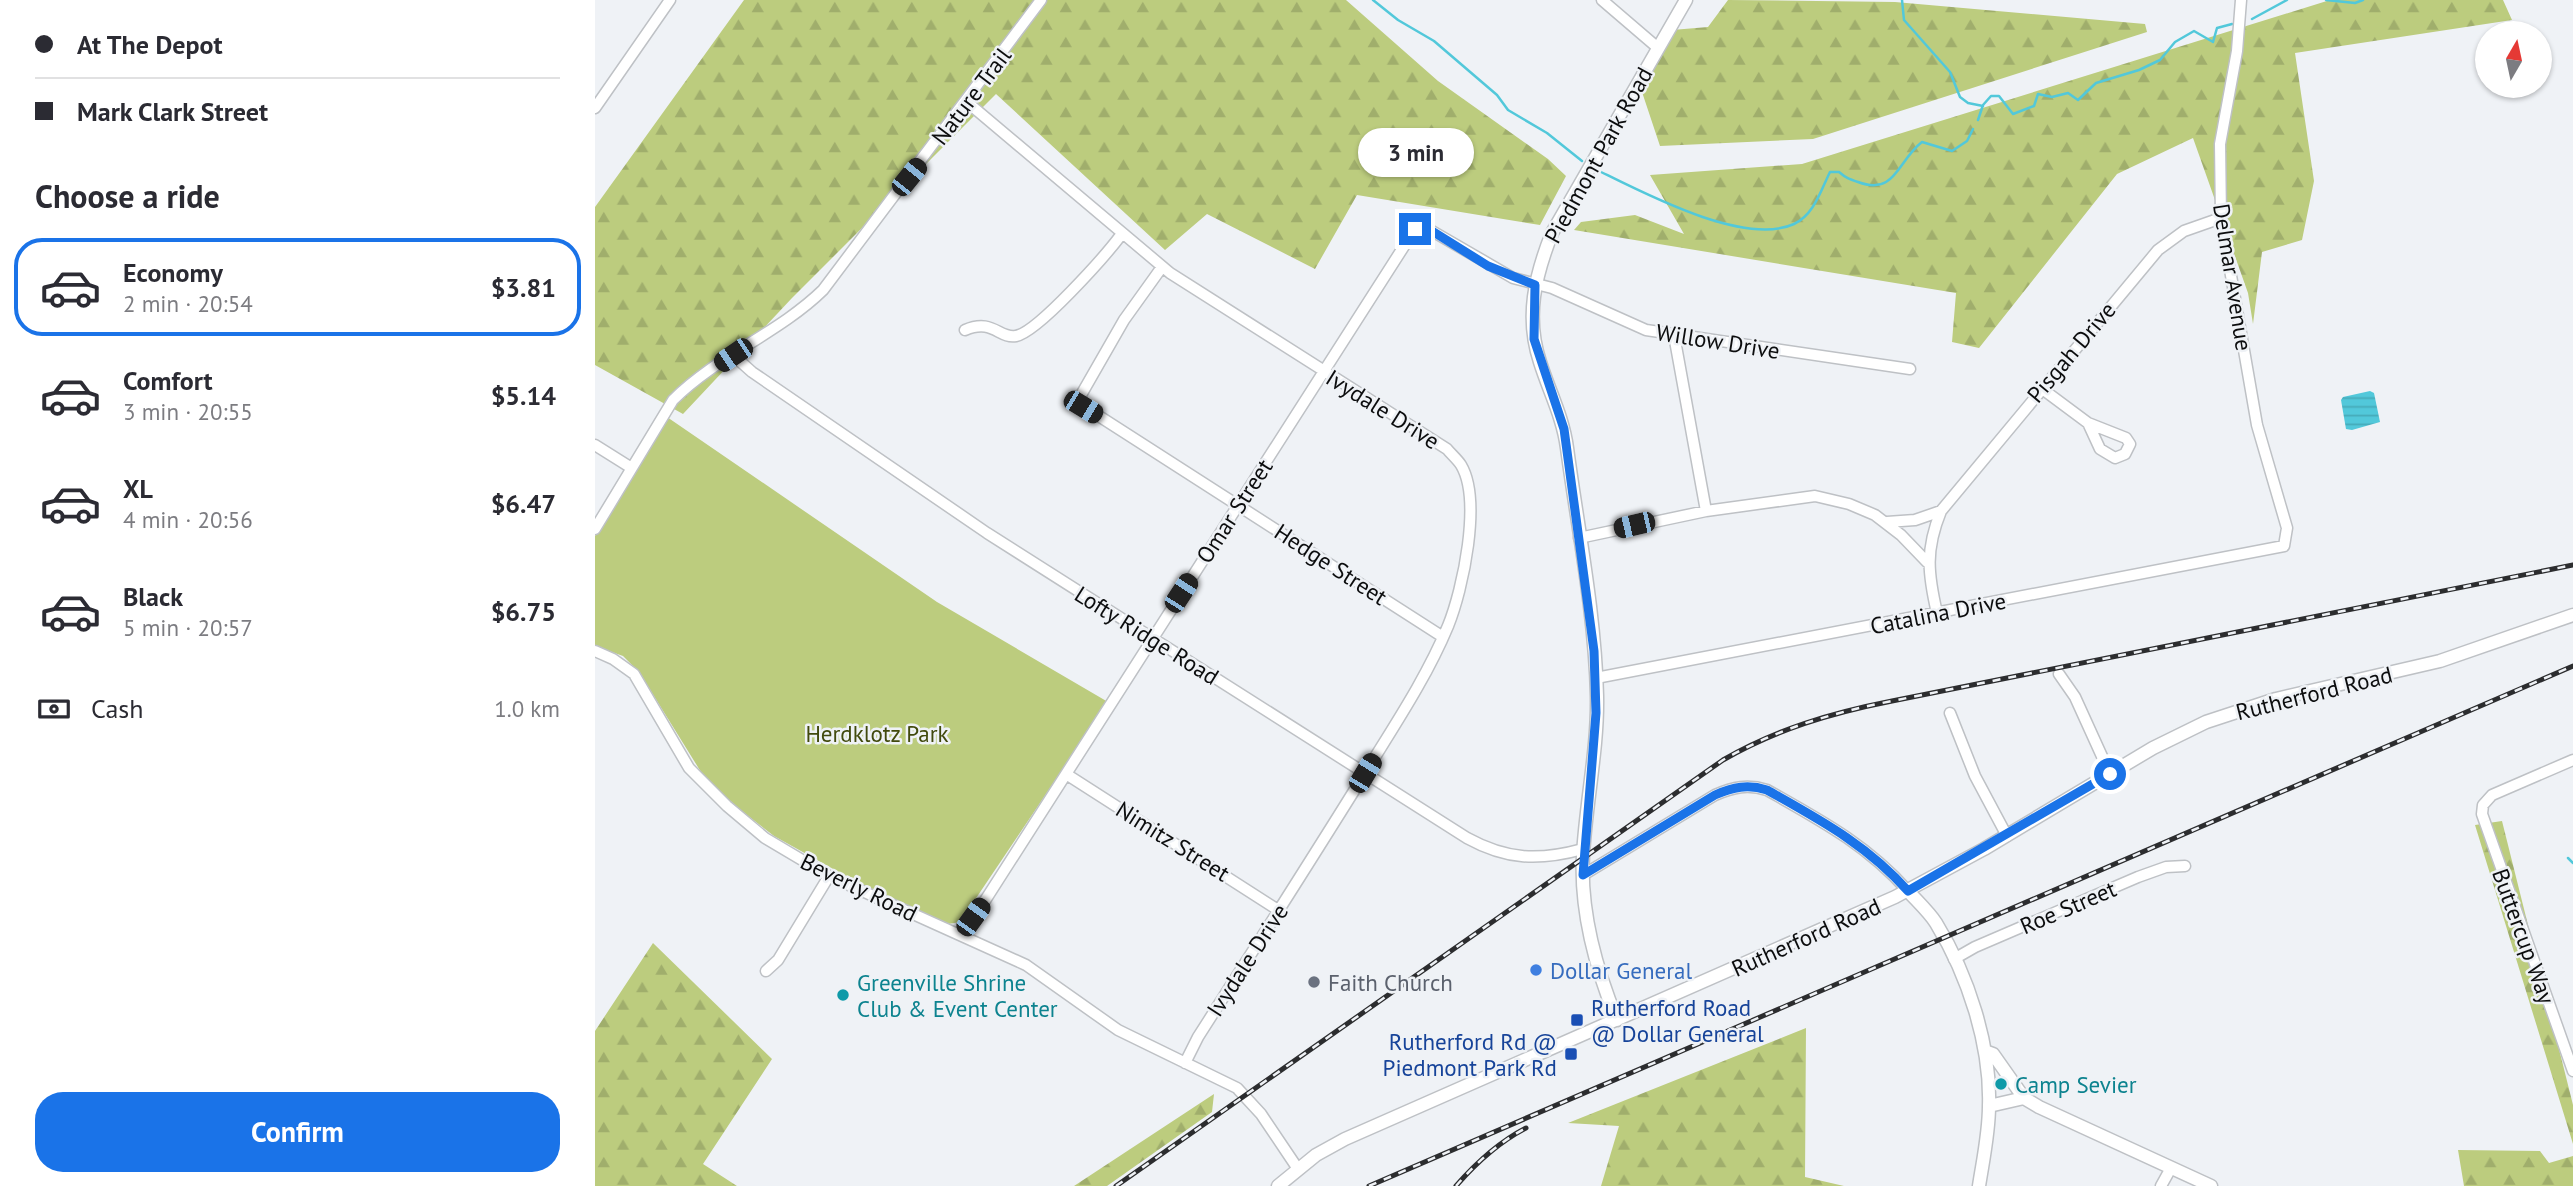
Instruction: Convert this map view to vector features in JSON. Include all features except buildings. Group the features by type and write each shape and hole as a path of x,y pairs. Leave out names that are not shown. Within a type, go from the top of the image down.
{"street":[{"name":"Nature Trail","path":"595,528 673,400 733,355 802,309 823,290 967,102 1041,0"},
{"path":"1602,0 1658,48"},
{"name":"Piedmont Park Road","path":"1617,1020 1590,933 1583,875 1596,713 1596,678 1564,429 1534,339 1535,285 1552,233 1686,0"},
{"name":"Delmar Avenue","path":"2241,0 2237,51 2220,144 2221,218 2257,425 2287,528 2287,542 2281,547"},
{"path":"595,108 668,1"},
{"name":"Ivydale Drive","path":"967,102 1162,267 1447,449 1462,467 1469,498 1470,522 1460,583 1443,637 1365,773 1198,1037 1185,1063"},
{"name":"Pisgah Drive","path":"1937,614 1927,562 1934,528 1941,511 2158,250 2184,231 2221,218"},
{"name":"Willow Drive","path":"1415,229 1432,231 1488,266 1535,285 1552,288 1646,330 1910,369"},
{"name":"Omar Street","path":"961,934 1415,229"},
{"path":"965,330 987,325 1007,335 1020,335 1051,311 1121,235"},
{"name":"Hedge Street","path":"1162,267 1124,320 1077,401 1443,637"},
{"path":"1674,335 1706,511"},
{"name":"Lofty Ridge Road","path":"733,355 752,372 987,533 1467,838 1496,852 1537,859 1583,849"},
{"path":"2041,388 2088,423"},
{"path":"595,445 630,467"},
{"path":"1579,538 1706,511 1815,496 1849,504 1887,522 1927,562"},
{"path":"1887,522 1915,520 1941,511"},
{"name":"Catalina Drive","path":"1596,678 2281,547"},
{"name":"Rutherford Road","path":"1278,1186 1298,1169 1345,1139 1908,891 2177,735 2236,710 2439,661 2573,615"},
{"name":"Beverly Road","path":"595,651 613,659 634,674 655,706 676,750 702,783 765,838 829,876 1026,965 1118,1030 1225,1080 1247,1095 1298,1169"},
{"path":"2059,674 2075,697 2110,774"},
{"path":"1950,713 1975,776 2007,836"},
{"name":"Buttercup Way","path":"2573,760 2499,791 2486,801 2482,814 2484,826 2573,1071"},
{"name":"Nimitz Street","path":"1066,774 1278,911"},
{"path":"1583,875 1715,795 1733,788 1751,786 1767,790 1860,845 1882,862 1934,921 1954,959 1973,1009 1985,1051 1989,1106 1979,1186"},
{"name":"Roe Street","path":"1954,959 1975,947 2138,877 2166,867 2185,866"},
{"path":"765,971 778,960 829,876"},
{"path":"1985,1051 1993,1054 2024,1098 2211,1186"},
{"path":"1989,1106 2024,1098"},
{"path":"2161,1186 2171,1168"}],"green space":[{"path":"744,0 1346,0 1438,81 1548,159 1566,176 1540,225 1357,195 1315,269 1207,214 1165,250 996,94 792,298 683,414 595,365 595,207"},
{"path":"1728,0 1895,2 2145,24 2147,32 1813,139 1660,146 1641,89 1672,30 1708,27"},
{"path":"2330,0 2503,0 2512,20 2475,21 2475,26 2295,53 2314,181 2302,240 2262,252 2253,324 2248,293 2193,138 2117,174 1979,348 1952,342 1956,293 1574,230 1581,222 1635,215 1684,234 1650,175 1802,164"},
{"name":"Herdklotz Park","path":"667,417 937,602 1108,702 960,922 948,924 853,880 774,836 729,801 701,772 639,672 623,656 595,646 595,536"},
{"path":"2502,821 2573,1105 2573,1144 2475,825"},
{"path":"653,943 772,1059 703,1164 737,1186 595,1186 595,1031"},
{"path":"1806,1028 1805,1177 1844,1186 1601,1186 1619,1126 1568,1123"},
{"path":"1214,1094 1212,1112 1107,1186 1074,1186"},
{"path":"2458,1150 2540,1151 2549,1163 2573,1156 2573,1186 2464,1186"}],"water":[{"path":"2370,391 2374,393 2380,422 2352,430 2346,429 2341,400 2343,397"}],"waterway":[{"path":"1373,0 1398,20 1434,41 1497,95 1508,110 1547,133 1582,161"},
{"path":"1902,0 1904,20 1950,72 1960,97 1968,103 1983,106"},
{"path":"2252,19 2287,0"},
{"path":"2326,0 2355,3 2363,0"},
{"path":"1978,120 1983,105 1991,96 1999,96 2013,114 2034,106 2038,94 2052,97 2068,93 2078,100 2096,83 2139,70 2160,60 2175,42 2194,31 2213,42 2217,28 2232,24"},
{"path":"1595,169 1693,214 1721,223 1773,229 1794,224 1807,215 1830,172 1839,172 1858,182 1881,184 1895,174 1922,142 1952,151 1967,141 1973,129"},
{"path":"2568,858 2573,863"}],"railway":[{"path":"1116,1186 1723,760 1764,739 1805,723 1869,706 2573,565"},
{"path":"1369,1186 2573,666"},
{"path":"1456,1186 1488,1154 1526,1128"}],"place":[{"name":"Dollar General","path":"1536,970"},
{"name":"Faith Church","path":"1314,982"},
{"name":"Greenville Shrine Club & Event Center","path":"843,995"},
{"name":"Rutherford Road @ Dollar General","path":"1577,1020"},
{"name":"Rutherford Rd @ Piedmont Park Rd","path":"1571,1054"},
{"name":"Camp Sevier","path":"2001,1084"}],"route":[{"path":"1415,229 1425,228 1432,231 1488,266 1535,285 1532,327 1540,362 1564,429 1594,651 1597,698 1582,858 1583,875 1715,795 1733,788 1755,786 1824,822 1860,845 1882,862 1908,891 2110,774"}]}
